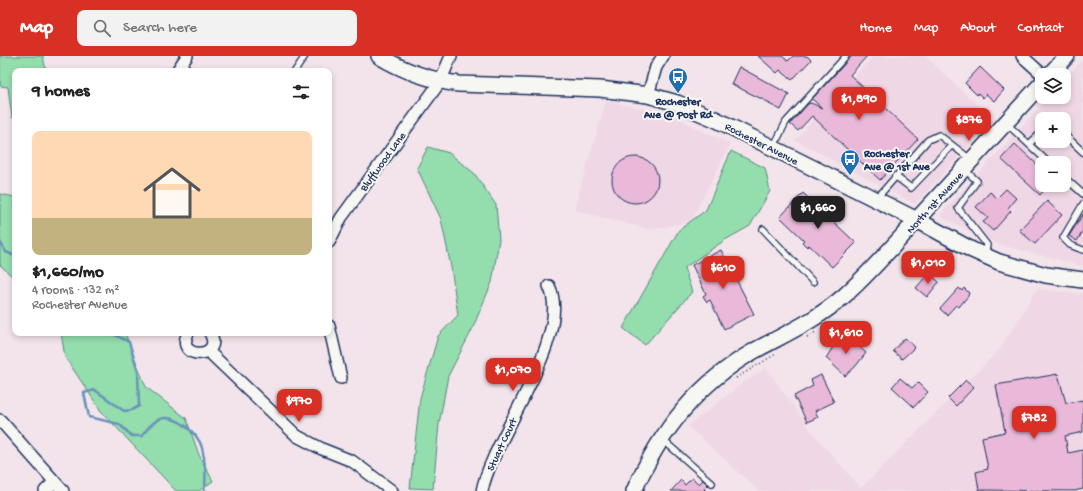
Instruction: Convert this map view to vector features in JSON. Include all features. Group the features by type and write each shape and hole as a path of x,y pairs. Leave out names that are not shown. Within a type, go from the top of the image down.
{"main road":[{"name":"Rochester Avenue","path":"379,56 409,72 440,82 600,89 648,95 697,110 917,220 985,256 1025,270 1046,275 1083,280"},
{"path":"1056,68 1067,56"},
{"name":"North 1st Avenue","path":"634,491 642,471 662,438 687,405 707,385 736,363 821,314 842,297 900,241 917,220 1035,91"}],"street":[{"path":"179,68 187,56"},
{"name":"Bluffwood Lane","path":"332,236 341,218 440,82 451,56"},
{"path":"648,95 656,67 663,56"},
{"path":"1022,56 1035,68"},
{"name":"Stuart Court","path":"482,491 490,464 529,386 550,334 555,302 549,286"},
{"path":"187,336 186,343 190,351 199,354 208,351 212,344 211,336"},
{"path":"331,336 341,378"},
{"path":"208,351 297,436 322,449 352,461 392,491"},
{"path":"0,420 63,491"},
{"path":"45,491 54,482"}],"lane":[{"path":"297,68 305,56"},
{"path":"773,148 786,122 846,56"},
{"path":"1006,122 1042,156"},
{"path":"876,200 895,176 928,140 939,135 952,145 977,181 958,208 987,245 985,256"},
{"path":"1029,144 1035,138"},
{"path":"1071,141 1083,152"},
{"path":"895,176 911,188 952,145"},
{"path":"1071,183 1083,194"},
{"path":"1083,204 1063,238 1070,245 1083,250"},
{"path":"763,229 813,282"},
{"path":"662,438 712,483"}],"path":[{"path":"806,338 819,330"},
{"path":"736,379 781,351"}],"shaded area":[{"path":"873,56 925,56 993,120 915,204 795,140"},
{"path":"1083,59 1083,266 1000,245 941,217 941,214 1035,112 1035,148 1071,148 1071,112 1035,112 1043,104 1071,104 1071,72"},
{"path":"606,101 669,114 730,144 691,221 651,230 574,210"},
{"path":"1037,289 1083,294 1083,491 759,491 688,426 743,383 766,368 812,432 861,488 1000,349"}],"green space":[{"path":"0,56 43,56 45,68 12,68 12,118 8,87 0,86"},
{"path":"428,147 449,153 474,173 496,205 499,240 492,282 471,332 448,376 439,424 433,489 410,488 420,398 438,336 458,315 451,267 441,219 417,168"},
{"path":"731,151 765,168 770,191 750,226 725,240 684,268 692,292 645,345 623,328 679,230 706,210"},
{"path":"0,194 12,196 12,276 0,265"},
{"path":"62,336 126,336 146,387 186,418 199,455 213,481 199,491 176,491 101,411 65,357"}],"building":[{"path":"758,56 782,56 788,61 793,56 807,56 811,60 792,80 780,70 777,73"},
{"path":"852,56 867,56 850,75 918,139 880,180 812,116 798,131 790,124 808,104 811,103 822,108 812,99"},
{"path":"739,67 789,94 781,110 731,84"},
{"path":"980,67 1004,90 994,101 986,94 983,98 978,93 977,95 965,83"},
{"path":"1015,144 1035,163 1035,190 1001,159"},
{"path":"630,157 640,157 648,161 654,167 658,175 658,185 654,193 648,199 640,203 630,203 622,199 616,193 612,185 612,175 616,167 622,161"},
{"path":"1006,189 1016,198 1008,208 1011,211 993,231 983,222 988,218 976,207 990,192 997,198"},
{"path":"803,193 856,243 832,267 809,245 807,247 802,242 804,240 780,217"},
{"path":"1047,201 1062,215 1035,244 1019,230"},
{"path":"1083,214 1083,231 1077,241 1069,236"},
{"path":"721,250 754,314 724,329 710,300 707,302 703,296 706,294 692,265"},
{"path":"929,273 939,282 927,297 916,288"},
{"path":"959,288 962,291 964,288 969,293 968,296 959,307 956,305 947,315 940,309"},
{"path":"847,335 866,353 855,367 845,376 826,358 833,347"},
{"path":"905,338 915,347 902,359 893,351"},
{"path":"1058,374 1066,403 1083,400 1083,432 1065,436 1068,453 1083,450 1083,489 1074,491 979,490 976,472 988,469 982,437 1005,432 996,385"},
{"path":"821,375 834,402 815,411 818,417 807,422 794,396 813,386 811,380"},
{"path":"900,378 912,388 918,382 928,392 914,407 892,387"},
{"path":"966,380 974,387 956,406 948,398"},
{"path":"692,478 699,484 703,480 708,485 704,489 706,491 671,491 681,480 685,485"}],"waterway":[{"path":"0,242 6,252 12,255"},
{"path":"117,336 129,342 138,371 139,406 132,410 124,411 95,390 84,393 89,417 119,424 132,436 142,436 152,424 160,419 173,419 186,426 196,436 202,448 205,470 204,491"}],"place":[{"name":"Rochester Ave @ Post Rd","path":"678,94"},
{"name":"Rochester Ave @ 1st Ave","path":"850,176"}]}
